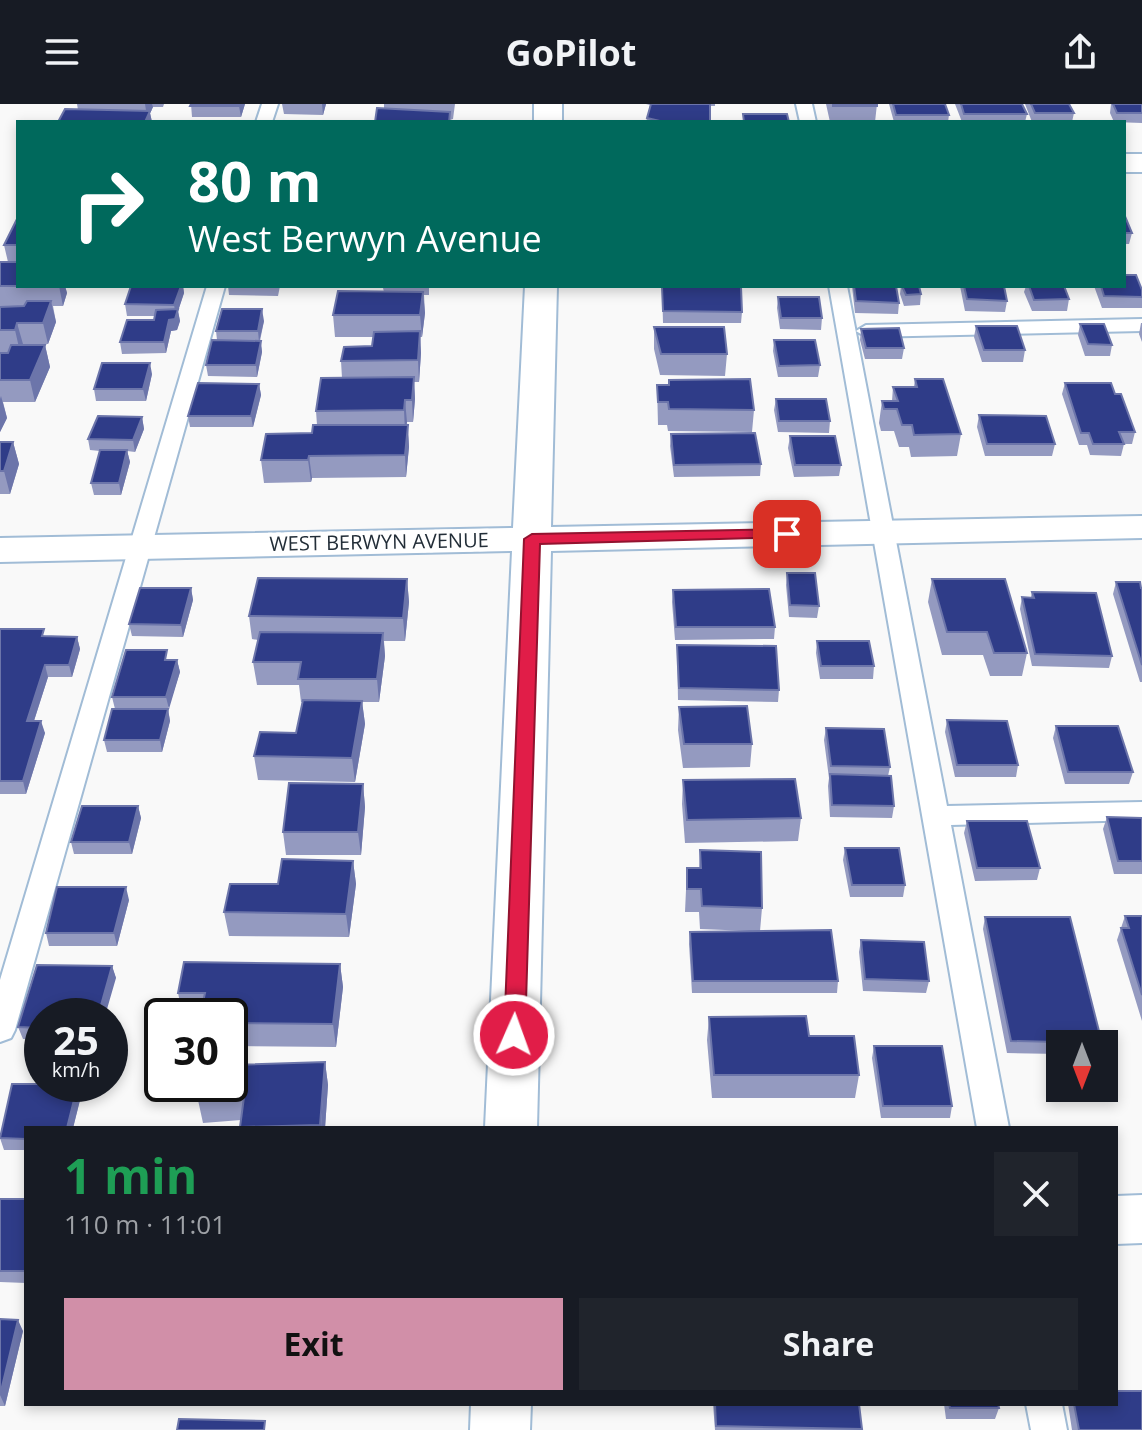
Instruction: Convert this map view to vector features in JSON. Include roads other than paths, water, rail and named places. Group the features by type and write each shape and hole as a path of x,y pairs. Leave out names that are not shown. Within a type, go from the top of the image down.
{"street":[{"path":"511,1126 541,288"},
{"name":"WEST BERWYN AVENUE","path":"0,550 1142,527"},
{"path":"1118,1220 1142,1219"},
{"path":"500,1430 501,1406"}],"lane":[{"path":"0,1030 215,288"},
{"path":"838,288 993,1126"},
{"path":"846,331 1142,325"},
{"path":"936,816 1142,811"},
{"path":"1044,1406 1049,1430"}]}
